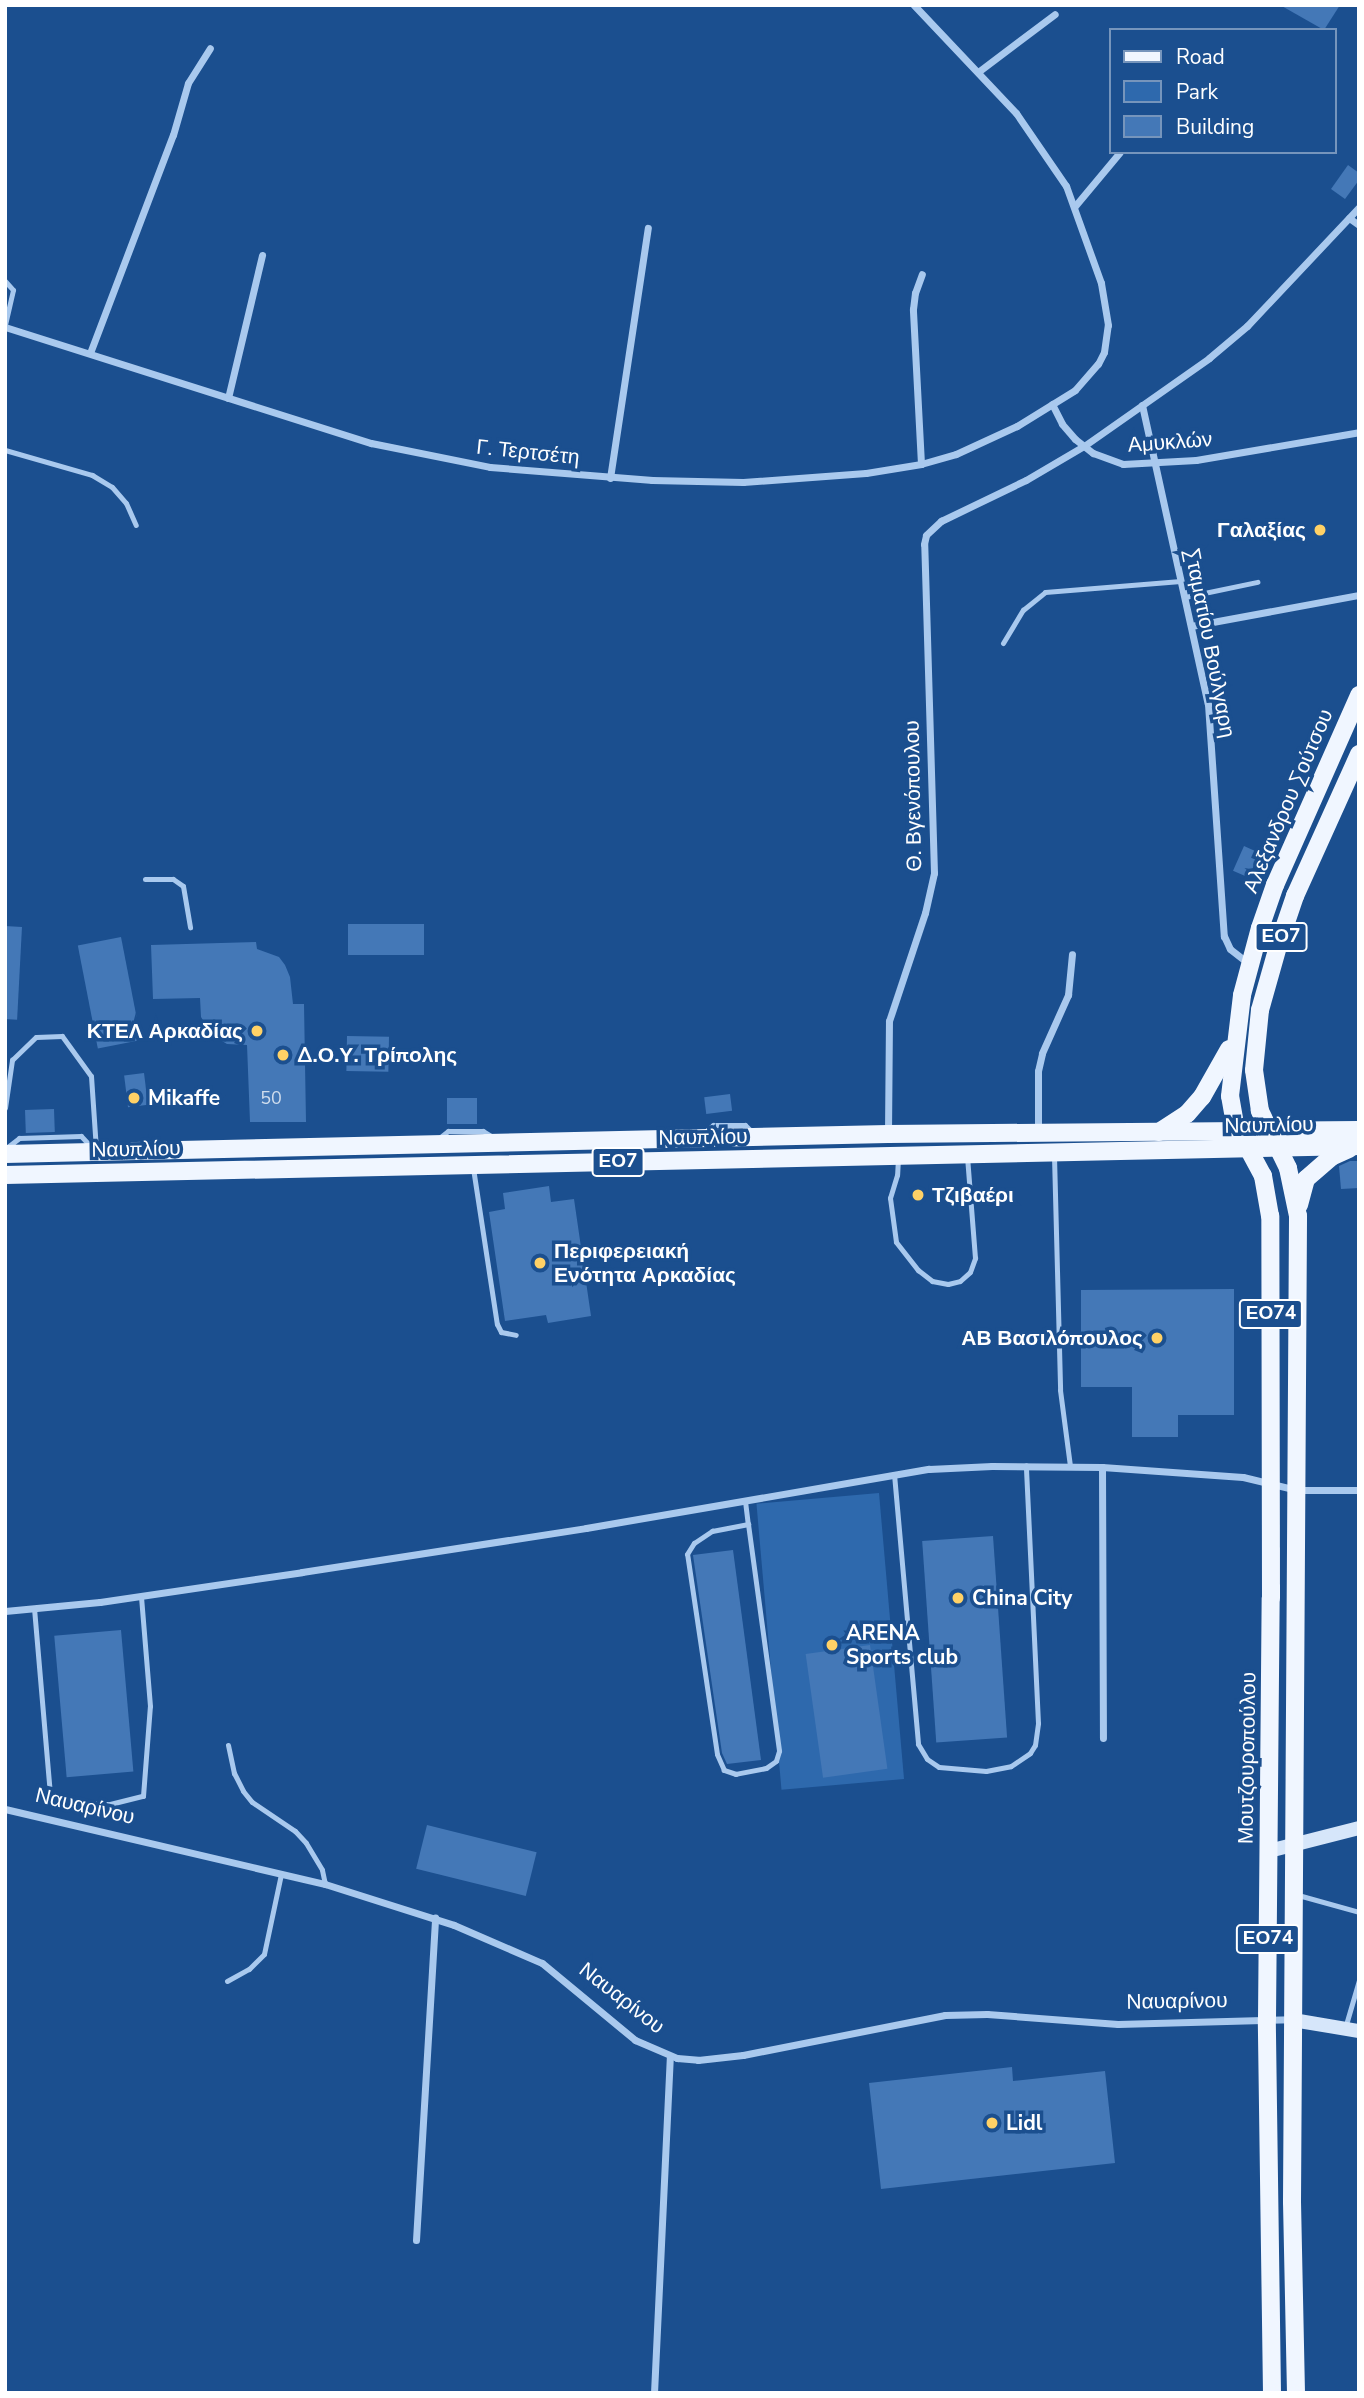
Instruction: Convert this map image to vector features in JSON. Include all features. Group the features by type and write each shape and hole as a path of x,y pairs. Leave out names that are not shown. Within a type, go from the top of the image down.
{"main road":[{"name":"Αλεξανδρου Σούτσου","path":"1238,1131 1230,1105 1236,1032 1249,965 1275,886 1359,695"},
{"name":"Αλεξανδρου Σούτσου","path":"1279,1148 1257,1101 1254,1070 1263,995 1295,896 1357,762"},
{"name":"ΕΟ7","path":"1159,1132 1187,1114 1202,1097 1220,1068 1236,1032"},
{"name":"Μουτζουροπούλου","path":"1238,1131 1250,1148 1263,1176 1270,1216 1267,2019 1272,2393"},
{"name":"Ναυπλίου","path":"5,1154 888,1134 1269,1131 1357,1141"},
{"name":"Ναυπλίου","path":"5,1175 1279,1148 1357,1141"},
{"path":"1298,1216 1306,1179 1331,1157 1357,1141"},
{"name":"ΕΟ74","path":"1279,1148 1288,1168 1298,1216 1293,2020 1296,2393"}],"street":[{"path":"914,5 1016,113 1046,154 1076,206 1101,283 1107,310 1107,337 1104,352 1092,374 1052,404"},
{"path":"978,72 1055,14"},
{"path":"90,354 173,135 188,83 210,48"},
{"path":"1076,206 1117,154"},
{"path":"1084,446 1247,326 1359,207"},
{"path":"1349,218 1359,225"},
{"path":"610,478 648,228"},
{"path":"228,398 261,256"},
{"path":"921,464 913,309 922,274"},
{"name":"Γ. Τερτσέτη","path":"5,326 371,443 434,457 548,474 743,482 866,473 921,464 956,454 992,439 1052,404"},
{"name":"Αμυκλών","path":"1052,404 1062,425 1084,446 1111,462 1154,464 1359,432"},
{"name":"Σταματίου Βούλγαρη","path":"1142,405 1210,715 1224,936 1230,949 1249,965"},
{"name":"Θ. Βγενόπουλου","path":"888,1134 889,1021 925,913 934,873 924,544 926,535 941,521 1026,480 1084,446"},
{"path":"1191,626 1359,595"},
{"path":"1038,1133 1038,1071 1042,1053 1068,995 1072,954"},
{"path":"5,1611 141,1596 745,1501 894,1474 960,1467 1102,1467 1243,1477 1297,1490 1359,1490"},
{"path":"1102,1467 1103,1738"},
{"name":"Ναυαρίνου","path":"5,1809 325,1884 435,1918 542,1963 635,2040 670,2056 698,2060 743,2055 945,2015 987,2014 1118,2024 1293,2020 1355,2031"},
{"path":"1269,1851 1359,1828"},
{"path":"416,2240 435,1918"},
{"path":"653,2393 670,2056"}],"lane":[{"path":"5,281 13,290 5,326"},
{"path":"5,450 92,475 112,487 126,503 136,526"},
{"path":"1003,643 1023,610 1045,592 1181,581"},
{"path":"1185,597 1257,582"},
{"path":"145,879 173,879 183,886 190,926"},
{"path":"5,1108 12,1060 36,1037 62,1036 90,1076 97,1152"},
{"path":"5,1149 19,1138 80,1136 97,1152"},
{"path":"1054,1153 1059,1366 1070,1466"},
{"path":"898,1156 897,1175 890,1198 896,1242 918,1270 932,1281 948,1284 960,1281 970,1272 975,1258 966,1154"},
{"path":"473,1165 497,1324 501,1332 516,1335"},
{"path":"894,1474 918,1744 927,1759 939,1767 986,1771 1011,1766 1030,1754 1035,1745 1038,1723 1027,1465"},
{"path":"745,1501 779,1751 776,1761 765,1768 736,1774 724,1770 717,1755 687,1554 694,1543 712,1531 748,1524"},
{"path":"34,1608 50,1794 78,1802 110,1804 143,1796 150,1706 141,1596"},
{"path":"228,1745 234,1773 243,1791 252,1802 295,1831 306,1843 322,1870 325,1884"},
{"path":"227,1980 250,1969 264,1954 281,1874"},
{"path":"1294,1894 1359,1913"},
{"path":"1355,2031 1359,1980"}],"green space":[{"name":"ARENA Sports club","path":"879,1493 904,1779 781,1790 756,1504"}],"building":[{"path":"1280,5 1340,5 1325,28 1320,28"},
{"path":"1348,165 1359,173 1359,180 1345,199 1331,189"},
{"path":"1244,846 1260,853 1249,878 1233,871"},
{"path":"348,924 424,924 424,955 348,955"},
{"path":"5,926 22,927 17,1020 5,1019"},
{"path":"121,937 141,1040 98,1048 78,945"},
{"name":"ΚΤΕΛ Αρκαδίας","path":"256,942 257,949 279,957 290,977 293,1004 304,1004 306,1122 250,1122 247,1045 227,1044 212,1035 201,1017 200,998 153,999 151,945"},
{"path":"347,1036 389,1037 388,1072 346,1071"},
{"path":"144,1073 148,1105 128,1107 124,1075"},
{"path":"730,1094 732,1111 706,1114 704,1097"},
{"path":"447,1098 477,1098 477,1124 447,1124"},
{"path":"54,1109 55,1132 26,1133 25,1110"},
{"path":"1350,1161 1359,1161 1359,1188 1341,1189 1339,1166"},
{"name":"Περιφερειακή Ενότητα Αρκαδίας","path":"549,1186 551,1202 574,1199 591,1316 548,1323 546,1315 505,1321 489,1212 505,1209 503,1193"},
{"name":"ΑΒ Βασιλόπουλος","path":"1234,1289 1234,1415 1178,1415 1178,1437 1132,1437 1132,1387 1081,1387 1081,1290"},
{"path":"993,1536 1007,1738 936,1742 922,1541"},
{"path":"733,1550 761,1760 727,1764 722,1753 693,1555"},
{"path":"121,1630 133,1771 67,1777 54,1636"},
{"path":"870,1645 887,1769 823,1778 806,1654"},
{"path":"427,1825 537,1852 526,1896 416,1869"},
{"name":"Lidl","path":"1012,2067 1013,2081 1105,2071 1115,2163 881,2189 869,2083"}],"place":[{"name":"Γαλαξίας","path":"1320,530"},
{"name":"ΚΤΕΛ Αρκαδίας","path":"257,1031"},
{"name":"Δ.Ο.Υ. Τρίπολης","path":"283,1055"},
{"name":"Mikaffe","path":"134,1098"},
{"name":"Τζιβαέρι","path":"918,1195"},
{"name":"Περιφερειακή Ενότητα Αρκαδίας","path":"540,1263"},
{"name":"ΑΒ Βασιλόπουλος","path":"1157,1338"},
{"name":"China City","path":"958,1598"},
{"name":"ARENA Sports club","path":"832,1645"},
{"name":"Lidl","path":"992,2123"}]}
